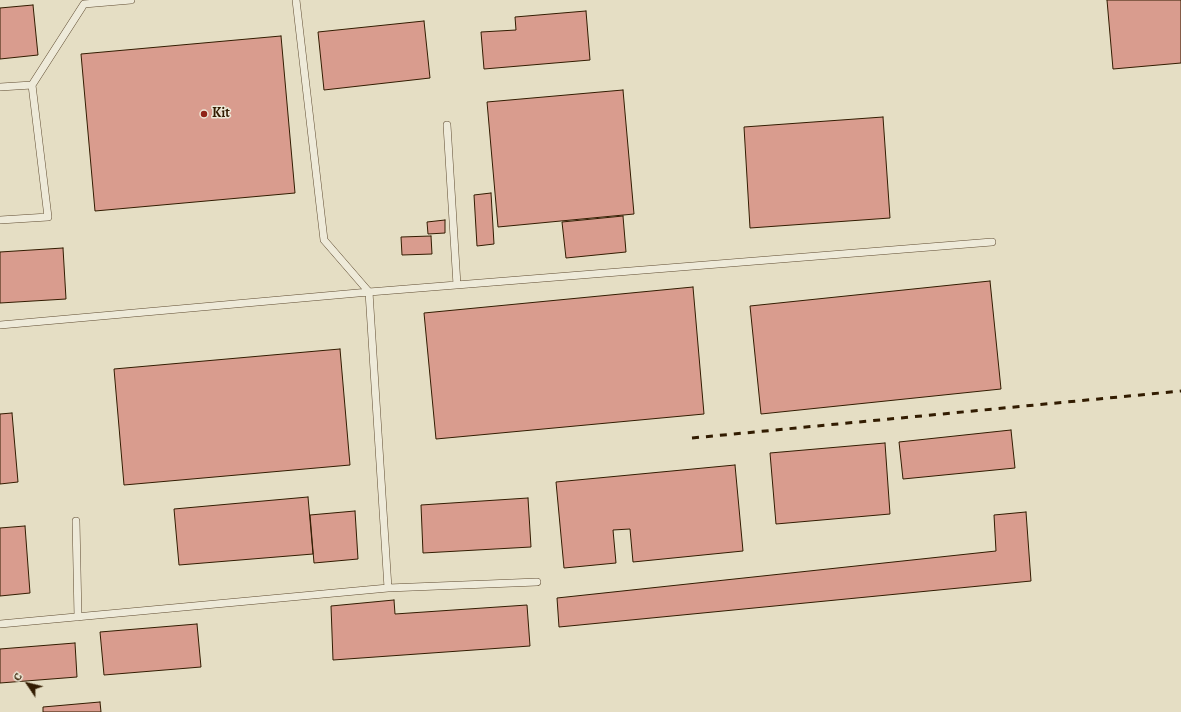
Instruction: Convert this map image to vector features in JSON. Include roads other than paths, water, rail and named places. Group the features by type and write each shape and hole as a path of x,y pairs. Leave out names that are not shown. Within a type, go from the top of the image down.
{"lane":[{"path":"0,220 48,217 32,85 84,4 131,0"},
{"path":"296,0 324,240 369,292 388,588"},
{"path":"0,88 32,85"},
{"path":"447,125 457,285"},
{"path":"0,325 369,292 992,242"},
{"path":"76,521 78,617"},
{"path":"0,624 388,588 537,582"}],"railway":[{"path":"692,438 1181,391"}],"place":[{"name":"Kit","path":"204,114"}]}
